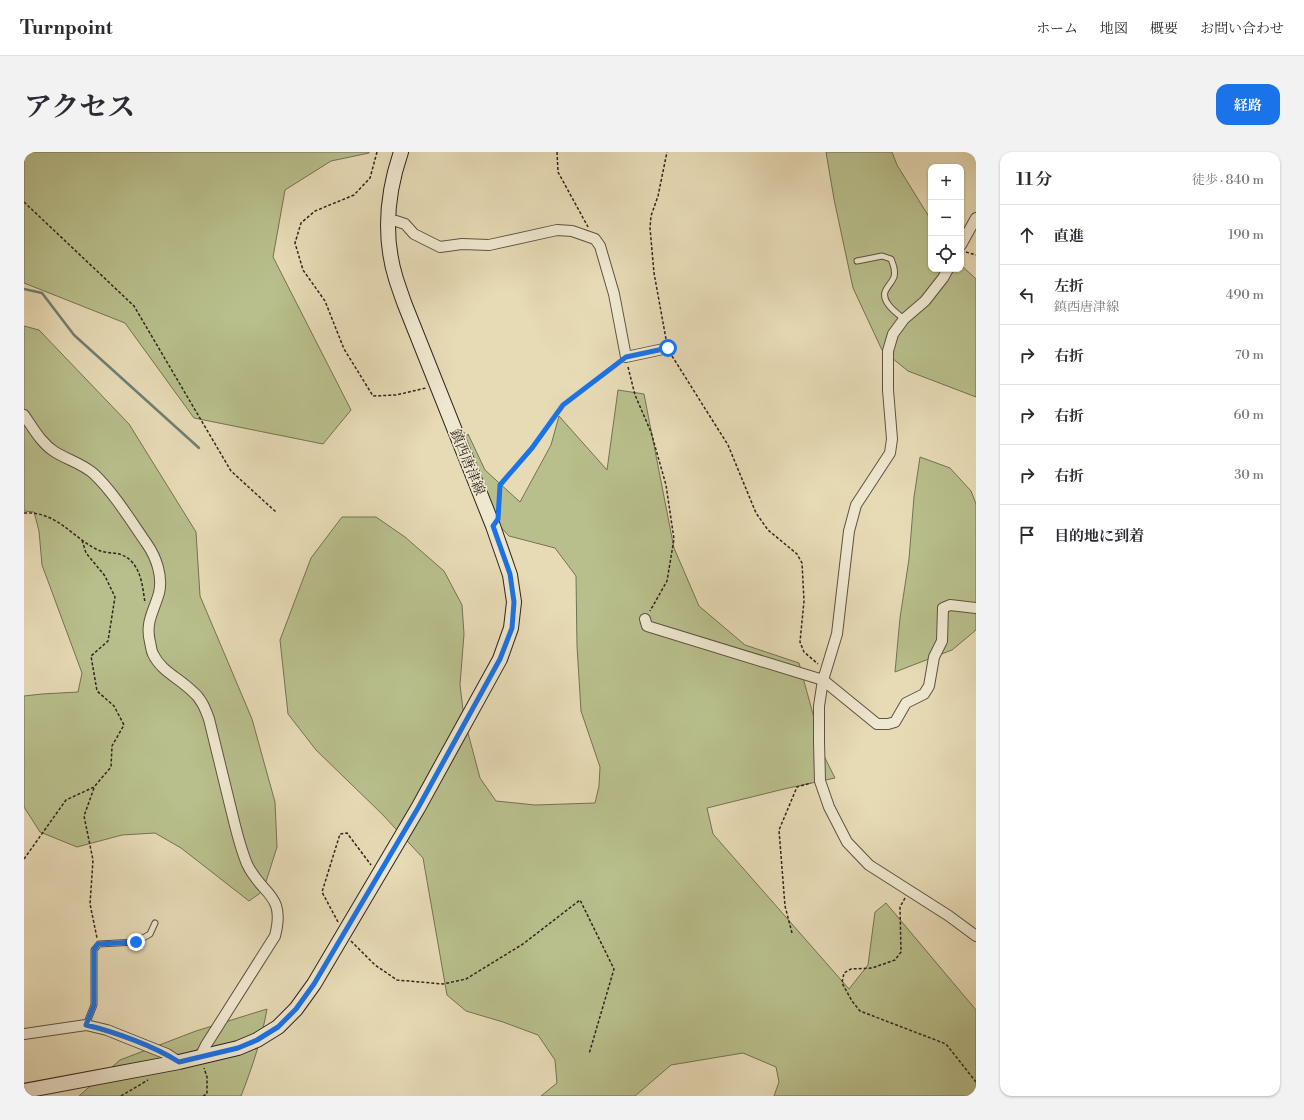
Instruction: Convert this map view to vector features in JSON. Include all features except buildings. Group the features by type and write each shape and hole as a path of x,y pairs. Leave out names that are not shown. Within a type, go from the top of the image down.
{"main road":[{"name":"鎮西唐津線","path":"24,1091 179,1062 238,1048 257,1040 278,1027 296,1009 314,984 422,802 500,659 512,628 514,602 510,574 493,526 396,279 390,253 387,221 395,170 401,152"}],"street":[{"path":"964,240 976,218"},
{"path":"387,221 396,221 405,224 414,234 440,247 462,244 489,245 557,230 572,231 595,239 600,246 614,294 626,357 668,348"},
{"path":"946,272 925,301 904,319 893,334 888,351 888,390 892,439 890,454 856,505 849,531 837,634 824,676 819,706 820,781 829,807 847,842 869,865 950,916 976,936"},
{"path":"24,415 44,443 54,451 94,474 112,495 148,546 157,564 160,576 159,592 149,620 148,634 153,654 162,668 193,691 203,703 211,726 239,842 248,865 274,899 278,910 278,923 275,936 206,1045 200,1057"},
{"path":"645,619 647,626 824,676 877,724 888,724 895,722 906,703 924,694 930,686 934,657 942,641 943,608 950,605 976,608"},
{"path":"24,1034 86,1025 107,1030 167,1054 179,1062"}],"lane":[{"path":"856,261 882,256 891,259 895,268 894,276 885,289 884,298 888,305 904,319"},
{"path":"86,1025 94,1005 94,950 98,944 136,942 150,934 155,923"}],"path":[{"path":"377,152 370,178 354,195 315,210 301,223 295,244 303,270 325,302 344,349 373,396 396,395 437,385"},
{"path":"557,152 558,172 595,239"},
{"path":"668,152 658,196 651,216 650,228 654,273 663,330 668,348 674,362 702,403 728,446 756,513 768,530 797,554 802,563 804,601 800,642 804,652 824,676"},
{"path":"24,202 134,306 231,471 276,512"},
{"path":"964,251 976,255"},
{"path":"493,526 498,519 500,485 532,448 563,405 626,357 635,395 651,432 666,485 674,539 667,581 645,619"},
{"path":"24,513 34,512 56,520 97,550 125,555 134,563 139,574 149,620"},
{"path":"82,540 86,553 105,576 115,597 108,641 91,656 96,691 114,706 124,725 112,746 111,767 94,787 84,816 93,860 90,904 98,944"},
{"path":"792,933 785,906 779,830 797,787 820,781"},
{"path":"24,859 66,800 94,787"},
{"path":"379,874 347,833 340,834 322,892 343,933 375,965 397,980 443,984 466,979 517,948 580,900 614,969 589,1054"},
{"path":"904,888 905,897 900,907 901,952 896,960 872,968 851,969 844,973 842,983 852,1001 860,1011 946,1044 976,1082"},
{"path":"200,1057 207,1077 207,1094 203,1096"}],"green space":[{"path":"24,152 369,152 331,161 285,190 273,257 351,410 323,444 194,418 125,323 24,283"},
{"path":"826,152 892,152 897,165 928,215 928,272 964,272 964,268 976,279 976,397 908,371 882,350 853,288 834,199"},
{"path":"24,326 39,330 129,424 196,532 200,596 252,719 275,802 277,847 263,891 249,901 181,848 155,833 122,835 77,847 40,832 24,807 24,696 78,692 82,673 42,565 39,531 34,512 24,511"},
{"path":"618,390 644,394 674,548 699,606 745,645 799,663 825,758 835,778 707,808 713,834 849,989 868,965 875,912 886,903 976,1010 976,1096 774,1096 779,1082 776,1067 743,1053 671,1065 635,1096 541,1096 557,1083 555,1060 538,1035 503,1022 466,1011 447,995 423,858 382,814 316,750 288,714 280,640 311,558 342,517 376,517 405,537 444,571 462,605 464,634 460,685 464,718 480,778 496,801 535,805 595,803 599,786 600,767 581,711 577,646 576,576 555,548 509,536 497,523 465,439 468,434 485,470 520,502 551,445 559,416 607,470"},
{"path":"920,457 950,468 971,491 976,504 976,630 952,650 895,672 900,618 909,559 914,497"},
{"path":"267,1009 256,1053 241,1096 79,1096 120,1060 196,1031"}],"waterway":[{"path":"24,289 42,293 74,335 199,448"}],"route":[{"path":"136,942 98,944 94,950 94,1005 86,1025 107,1030 167,1054 179,1062 238,1048 257,1040 278,1027 296,1009 314,984 418,808 500,659 512,628 514,602 510,574 493,526 498,519 500,485 532,448 563,405 626,357 668,348"}]}
